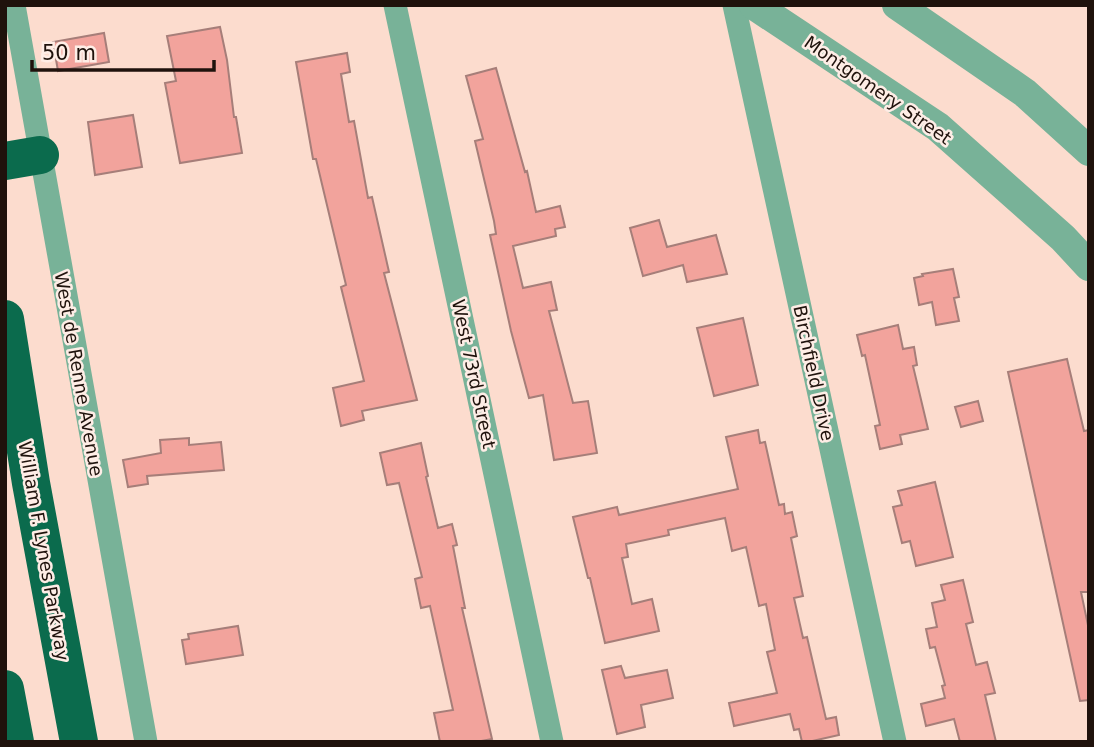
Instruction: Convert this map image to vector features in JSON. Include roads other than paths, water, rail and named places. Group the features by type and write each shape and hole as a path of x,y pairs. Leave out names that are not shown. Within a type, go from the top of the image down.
{"highway":[{"name":"William F. Lynes Parkway","path":"5,319 31,483 79,742"},
{"path":"5,689 15,742"}],"street":[{"name":"West de Renne Avenue","path":"14,5 23,158 146,742"},
{"name":"West 73rd Street","path":"395,5 552,742"},
{"name":"Birchfield Drive","path":"734,5 895,742"},
{"name":"Montgomery Street","path":"754,5 938,127 1063,238 1089,266"},
{"path":"897,5 1025,93 1089,151"}]}
